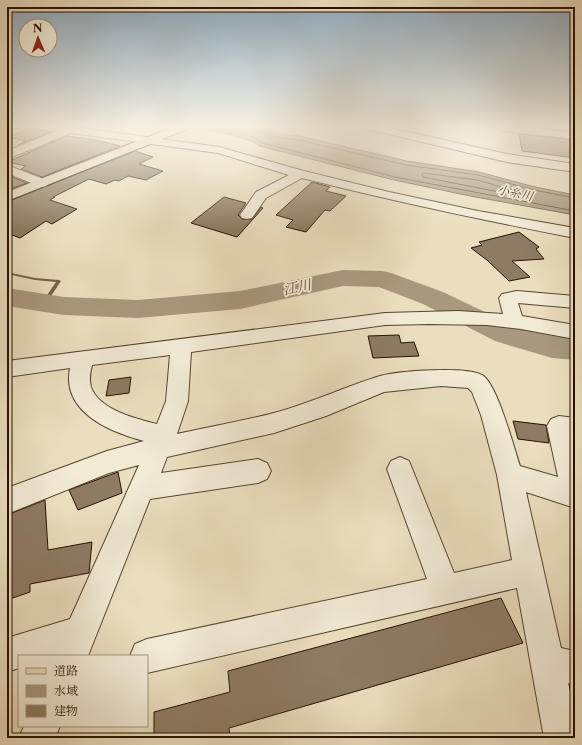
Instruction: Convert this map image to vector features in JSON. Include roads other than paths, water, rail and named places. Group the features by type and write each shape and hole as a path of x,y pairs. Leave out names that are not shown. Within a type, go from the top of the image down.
{"main road":[{"path":"7,197 99,161"}],"street":[{"path":"255,161 300,174 396,198 575,233"},
{"path":"526,161 575,168"},
{"path":"7,169 41,184"},
{"path":"247,215 261,195 300,174"},
{"path":"508,320 508,298 517,297 575,302"},
{"path":"7,368 385,319 447,317 508,320 575,332"},
{"path":"7,655 77,644 162,442 177,401 181,345"},
{"path":"83,359 80,387 88,401 104,414 162,442"},
{"path":"7,501 162,442 274,423 318,409 382,384 460,378 475,381 481,388 492,415 510,475 529,571 561,665 562,738"},
{"path":"510,475 575,495 558,426 575,428"},
{"path":"400,469 446,590"},
{"path":"143,488 258,471"},
{"path":"148,656 529,571"},
{"path":"37,738 42,727"}],"water":[{"name":"小糸川","path":"318,161 406,161 479,172 535,187 575,195 575,215 470,196 394,180"}],"waterway":[{"path":"7,273 35,279 59,281 43,304"},
{"name":"江川","path":"7,297 64,306 138,309 240,300 343,278 382,279 433,298 505,334 552,347 575,349"}]}
